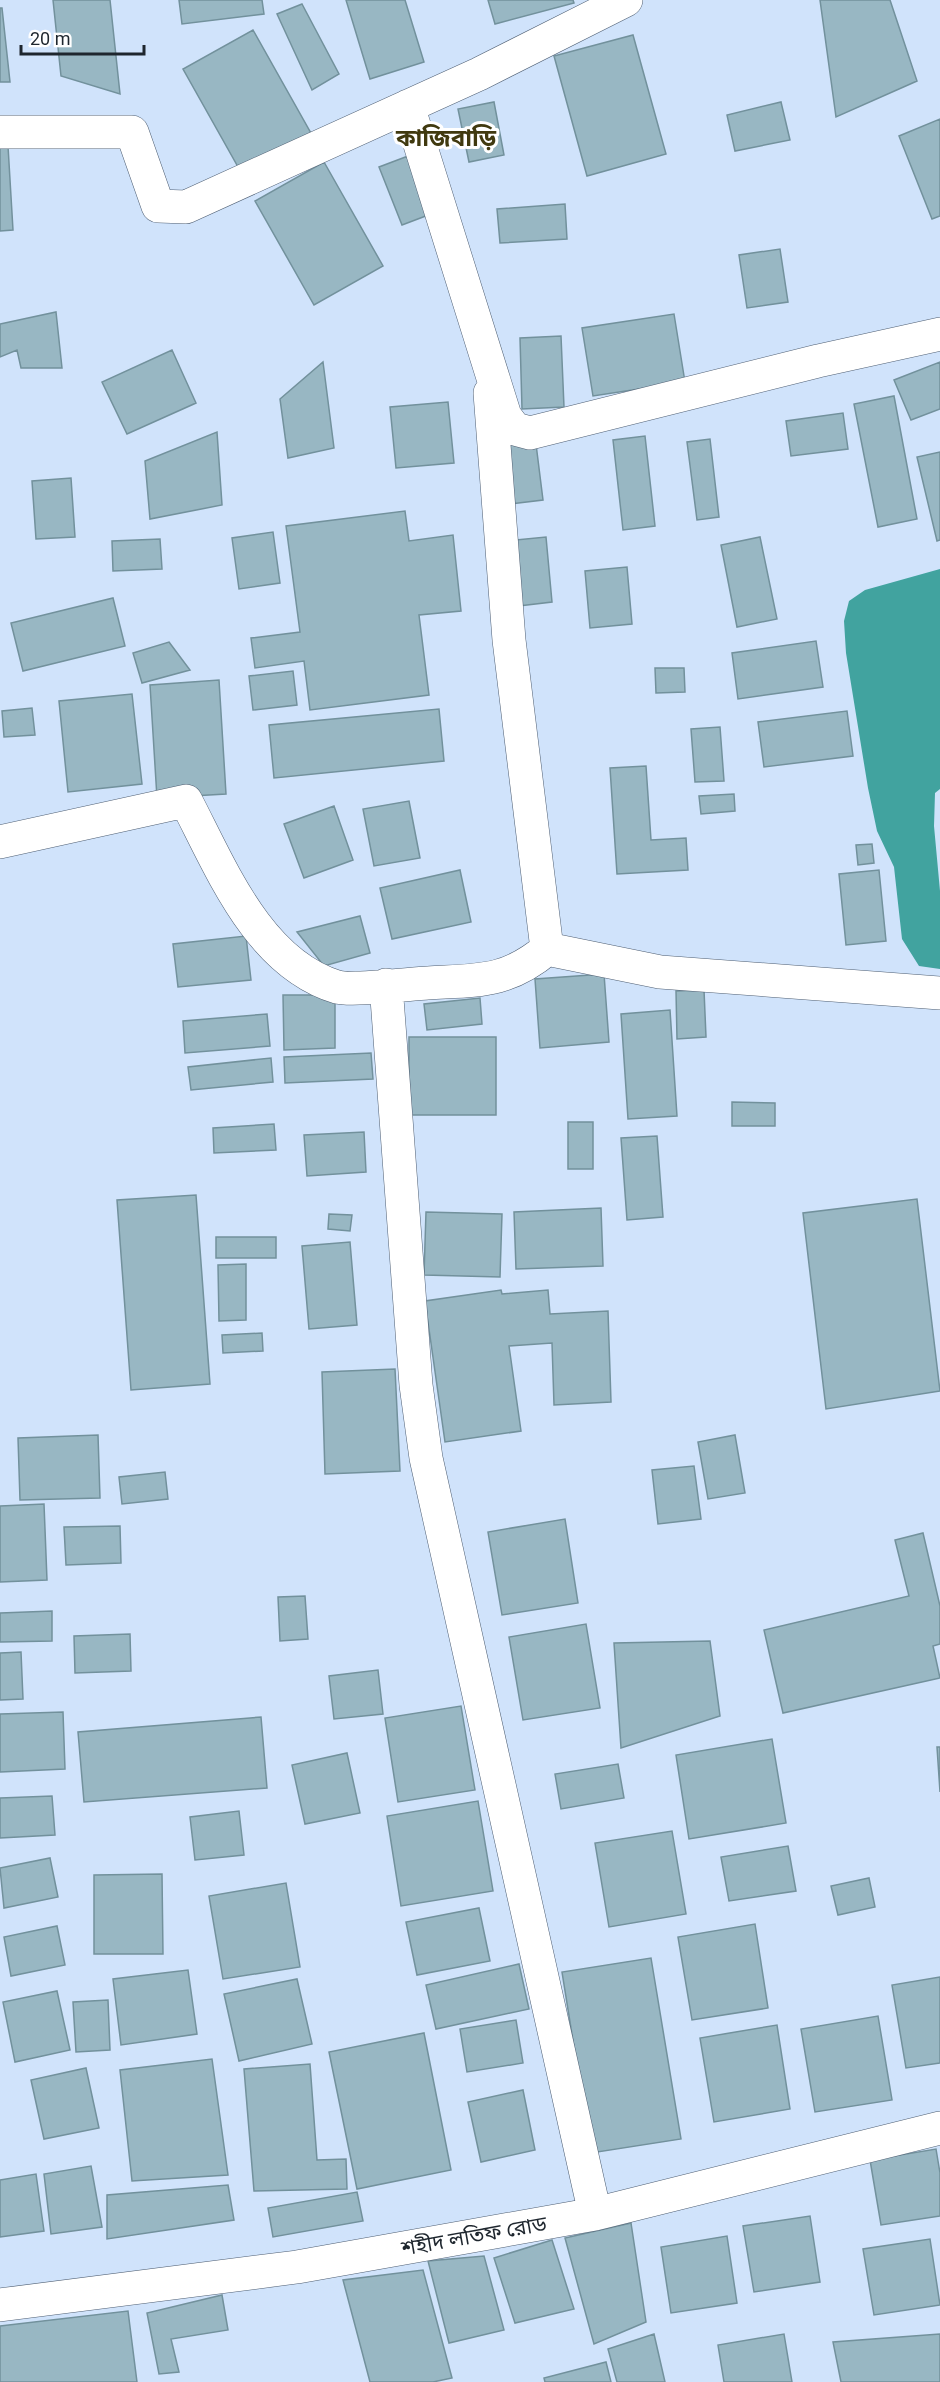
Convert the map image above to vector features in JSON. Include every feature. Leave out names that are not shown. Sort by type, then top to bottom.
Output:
[{"type":"street","points":[[0,132],[132,132],[158,206],[186,207],[408,106],[624,1]]},
{"type":"street","points":[[408,106],[506,416],[515,429],[530,433],[818,361],[940,334]]},
{"type":"street","points":[[487,358],[508,640],[547,949]]},
{"type":"street","points":[[0,843],[186,801],[226,880],[269,943],[298,970],[339,987],[495,978],[527,966],[547,949]]},
{"type":"street","points":[[547,949],[660,972],[940,993]]},
{"type":"street","points":[[386,985],[416,1385],[426,1458],[595,2214]]},
{"type":"street","name":"শহীদ লতিফ রোড","points":[[0,2305],[297,2267],[595,2214],[940,2128]]},
{"type":"shaded area","points":[[940,569],[940,789],[935,793],[934,826],[940,891],[940,969],[919,966],[902,939],[894,867],[877,831],[868,788],[846,653],[844,621],[849,601],[865,590]]},
{"type":"building","points":[[53,0],[110,0],[120,94],[61,76]]},
{"type":"building","points":[[179,0],[262,0],[264,14],[182,24]]},
{"type":"building","points":[[346,0],[405,0],[424,62],[370,79]]},
{"type":"building","points":[[488,0],[573,0],[574,3],[495,24]]},
{"type":"building","points":[[820,0],[890,0],[917,81],[836,117]]},
{"type":"building","points":[[302,4],[339,74],[312,90],[277,14]]},
{"type":"building","points":[[0,8],[2,8],[10,82],[0,82]]},
{"type":"building","points":[[253,30],[312,135],[242,174],[183,69]]},
{"type":"building","points":[[633,35],[666,154],[587,176],[554,56]]},
{"type":"building","points":[[494,102],[504,155],[469,162],[458,109]]},
{"type":"building","points":[[781,102],[790,140],[735,151],[727,115]]},
{"type":"building","points":[[940,119],[940,216],[932,219],[899,136]]},
{"type":"building","points":[[0,146],[8,146],[13,230],[0,231]]},
{"type":"building","points":[[408,156],[431,214],[402,225],[379,167]]},
{"type":"building","points":[[324,162],[383,266],[314,305],[255,201]]},
{"type":"building","points":[[565,204],[567,239],[500,243],[497,209]]},
{"type":"building","points":[[780,249],[788,302],[747,308],[739,255]]},
{"type":"building","points":[[56,312],[62,368],[21,368],[17,350],[0,357],[0,324]]},
{"type":"building","points":[[674,314],[685,382],[593,396],[582,328]]},
{"type":"building","points":[[561,336],[564,407],[522,409],[520,338]]},
{"type":"building","points":[[172,350],[196,403],[127,434],[102,382]]},
{"type":"building","points":[[323,362],[334,448],[288,458],[280,399]]},
{"type":"building","points":[[940,362],[940,409],[911,420],[894,380]]},
{"type":"building","points":[[894,396],[917,519],[878,527],[854,404]]},
{"type":"building","points":[[448,402],[454,463],[396,468],[390,407]]},
{"type":"building","points":[[843,413],[848,449],[791,456],[786,421]]},
{"type":"building","points":[[217,432],[222,505],[150,519],[145,461]]},
{"type":"building","points":[[535,436],[543,500],[494,506],[487,442]]},
{"type":"building","points":[[645,436],[655,526],[623,530],[613,440]]},
{"type":"building","points":[[710,439],[719,517],[697,520],[687,442]]},
{"type":"building","points":[[940,452],[940,540],[937,541],[917,457]]},
{"type":"building","points":[[71,478],[75,537],[36,539],[32,481]]},
{"type":"building","points":[[405,511],[409,541],[453,535],[461,611],[419,615],[429,695],[310,710],[304,661],[255,668],[251,638],[300,632],[286,526]]},
{"type":"building","points":[[273,532],[280,583],[239,589],[232,538]]},
{"type":"building","points":[[546,537],[552,602],[502,608],[495,542]]},
{"type":"building","points":[[760,537],[777,619],[737,627],[721,545]]},
{"type":"building","points":[[160,539],[162,569],[113,571],[112,541]]},
{"type":"building","points":[[627,567],[632,624],[590,628],[585,571]]},
{"type":"building","points":[[113,598],[125,646],[23,671],[11,623]]},
{"type":"building","points":[[816,641],[823,687],[738,699],[732,653]]},
{"type":"building","points":[[169,642],[190,670],[142,683],[133,653]]},
{"type":"building","points":[[655,668],[684,668],[685,692],[656,693]]},
{"type":"building","points":[[293,671],[297,705],[253,710],[249,676]]},
{"type":"building","points":[[219,680],[226,794],[157,798],[150,685]]},
{"type":"building","points":[[132,694],[142,784],[68,792],[59,701]]},
{"type":"building","points":[[32,708],[35,735],[4,737],[2,711]]},
{"type":"building","points":[[439,709],[444,761],[274,778],[269,725]]},
{"type":"building","points":[[847,711],[853,756],[764,767],[758,722]]},
{"type":"building","points":[[720,727],[724,781],[695,782],[691,729]]},
{"type":"building","points":[[646,766],[651,840],[686,838],[688,870],[617,874],[610,768]]},
{"type":"building","points":[[734,794],[735,811],[701,814],[699,796]]},
{"type":"building","points":[[409,801],[420,858],[374,866],[363,809]]},
{"type":"building","points":[[334,806],[353,860],[304,878],[284,824]]},
{"type":"building","points":[[872,844],[874,863],[858,865],[856,845]]},
{"type":"building","points":[[460,870],[471,922],[392,939],[380,888]]},
{"type":"building","points":[[879,870],[886,941],[846,945],[839,874]]},
{"type":"building","points":[[360,916],[370,953],[324,966],[297,932]]},
{"type":"building","points":[[246,936],[251,980],[178,987],[173,944]]},
{"type":"building","points":[[604,974],[609,1042],[540,1048],[535,979]]},
{"type":"building","points":[[704,990],[706,1037],[677,1039],[676,991]]},
{"type":"building","points":[[283,995],[335,995],[335,1048],[284,1050]]},
{"type":"building","points":[[480,998],[482,1024],[427,1030],[424,1004]]},
{"type":"building","points":[[670,1010],[677,1116],[628,1119],[621,1014]]},
{"type":"building","points":[[267,1014],[270,1046],[185,1053],[183,1021]]},
{"type":"building","points":[[409,1037],[496,1037],[496,1115],[409,1115]]},
{"type":"building","points":[[371,1053],[373,1079],[285,1083],[284,1057]]},
{"type":"building","points":[[271,1058],[273,1082],[191,1090],[188,1067]]},
{"type":"building","points":[[732,1102],[775,1103],[775,1126],[732,1126]]},
{"type":"building","points":[[568,1122],[593,1122],[593,1169],[568,1169]]},
{"type":"building","points":[[274,1124],[276,1150],[214,1153],[213,1128]]},
{"type":"building","points":[[364,1132],[366,1172],[307,1176],[304,1135]]},
{"type":"building","points":[[657,1136],[663,1217],[627,1220],[621,1138]]},
{"type":"building","points":[[196,1195],[210,1384],[131,1390],[117,1200]]},
{"type":"building","points":[[917,1199],[940,1391],[826,1409],[803,1213]]},
{"type":"building","points":[[601,1208],[603,1266],[516,1269],[514,1212]]},
{"type":"building","points":[[426,1212],[502,1214],[500,1277],[424,1275]]},
{"type":"building","points":[[329,1214],[352,1215],[350,1231],[328,1229]]},
{"type":"building","points":[[216,1237],[276,1237],[276,1258],[216,1258]]},
{"type":"building","points":[[350,1242],[357,1325],[309,1329],[302,1246]]},
{"type":"building","points":[[246,1264],[246,1320],[219,1321],[218,1265]]},
{"type":"building","points":[[501,1290],[502,1294],[548,1290],[550,1314],[608,1311],[611,1402],[554,1405],[552,1343],[509,1346],[521,1431],[445,1442],[425,1301]]},
{"type":"building","points":[[262,1333],[263,1351],[223,1353],[222,1335]]},
{"type":"building","points":[[395,1369],[400,1471],[325,1474],[322,1372]]},
{"type":"building","points":[[98,1435],[100,1498],[20,1500],[18,1438]]},
{"type":"building","points":[[735,1435],[745,1493],[708,1499],[698,1442]]},
{"type":"building","points":[[694,1466],[701,1519],[658,1524],[652,1470]]},
{"type":"building","points":[[165,1472],[168,1499],[122,1504],[119,1477]]},
{"type":"building","points":[[44,1504],[47,1580],[0,1582],[0,1506]]},
{"type":"building","points":[[565,1519],[578,1603],[502,1615],[488,1532]]},
{"type":"building","points":[[120,1526],[121,1563],[66,1565],[64,1527]]},
{"type":"building","points":[[923,1533],[940,1606],[940,1644],[933,1646],[940,1678],[783,1713],[764,1630],[909,1596],[895,1540]]},
{"type":"building","points":[[305,1596],[308,1639],[280,1641],[278,1597]]},
{"type":"building","points":[[52,1611],[52,1641],[0,1642],[0,1613]]},
{"type":"building","points":[[586,1624],[600,1708],[523,1720],[509,1637]]},
{"type":"building","points":[[130,1634],[131,1671],[75,1673],[74,1636]]},
{"type":"building","points":[[710,1641],[720,1716],[621,1748],[614,1643]]},
{"type":"building","points":[[21,1652],[23,1699],[0,1700],[0,1653]]},
{"type":"building","points":[[378,1670],[383,1714],[334,1719],[329,1676]]},
{"type":"building","points":[[461,1706],[475,1790],[398,1802],[385,1718]]},
{"type":"building","points":[[63,1712],[65,1769],[0,1772],[0,1714]]},
{"type":"building","points":[[261,1717],[267,1788],[84,1802],[78,1732]]},
{"type":"building","points":[[772,1739],[786,1823],[689,1839],[676,1755]]},
{"type":"building","points":[[937,1747],[940,1747],[940,1792]]},
{"type":"building","points":[[347,1753],[360,1813],[305,1824],[292,1765]]},
{"type":"building","points":[[618,1764],[624,1798],[561,1809],[555,1774]]},
{"type":"building","points":[[52,1796],[55,1835],[0,1838],[0,1798]]},
{"type":"building","points":[[478,1801],[493,1891],[401,1906],[387,1816]]},
{"type":"building","points":[[239,1811],[244,1855],[195,1860],[190,1817]]},
{"type":"building","points":[[672,1831],[686,1914],[609,1927],[595,1843]]},
{"type":"building","points":[[788,1846],[796,1891],[729,1901],[721,1857]]},
{"type":"building","points":[[50,1858],[58,1897],[4,1908],[0,1868]]},
{"type":"building","points":[[162,1874],[163,1954],[94,1954],[94,1875]]},
{"type":"building","points":[[869,1878],[875,1907],[838,1915],[831,1886]]},
{"type":"building","points":[[286,1883],[300,1967],[223,1979],[209,1896]]},
{"type":"building","points":[[479,1908],[490,1961],[417,1975],[406,1922]]},
{"type":"building","points":[[755,1924],[768,2008],[692,2020],[678,1937]]},
{"type":"building","points":[[57,1926],[65,1965],[11,1976],[4,1937]]},
{"type":"building","points":[[651,1958],[681,2139],[591,2153],[562,1972]]},
{"type":"building","points":[[519,1964],[529,2009],[436,2029],[426,1985]]},
{"type":"building","points":[[188,1970],[197,2034],[121,2045],[113,1979]]},
{"type":"building","points":[[940,1977],[940,2063],[906,2068],[892,1985]]},
{"type":"building","points":[[297,1979],[312,2044],[239,2061],[224,1994]]},
{"type":"building","points":[[57,1991],[70,2050],[15,2062],[3,2002]]},
{"type":"building","points":[[108,2000],[110,2050],[76,2052],[73,2002]]},
{"type":"building","points":[[878,2016],[892,2100],[815,2112],[801,2029]]},
{"type":"building","points":[[516,2020],[523,2063],[467,2072],[460,2029]]},
{"type":"building","points":[[777,2025],[790,2109],[714,2122],[700,2038]]},
{"type":"building","points":[[424,2033],[451,2170],[357,2189],[329,2052]]},
{"type":"building","points":[[212,2059],[228,2175],[132,2181],[120,2070]]},
{"type":"building","points":[[310,2064],[317,2160],[346,2159],[347,2189],[254,2191],[244,2069]]},
{"type":"building","points":[[86,2068],[99,2128],[44,2139],[31,2080]]},
{"type":"building","points":[[523,2090],[535,2150],[481,2162],[468,2102]]},
{"type":"building","points":[[936,2149],[940,2173],[940,2216],[881,2225],[870,2160]]},
{"type":"building","points":[[91,2166],[102,2227],[51,2234],[44,2174]]},
{"type":"building","points":[[36,2174],[44,2231],[0,2237],[0,2180]]},
{"type":"building","points":[[228,2185],[234,2220],[107,2239],[107,2195]]},
{"type":"building","points":[[357,2192],[363,2221],[273,2237],[268,2208]]},
{"type":"building","points":[[810,2216],[820,2282],[754,2292],[743,2226]]},
{"type":"building","points":[[631,2223],[646,2322],[594,2344],[565,2238]]},
{"type":"building","points":[[727,2236],[737,2303],[671,2313],[661,2247]]},
{"type":"building","points":[[930,2239],[940,2305],[874,2315],[863,2249]]},
{"type":"building","points":[[552,2240],[574,2309],[515,2323],[494,2258]]},
{"type":"building","points":[[484,2256],[504,2330],[449,2343],[428,2261]]},
{"type":"building","points":[[423,2270],[452,2378],[433,2382],[370,2382],[343,2280]]},
{"type":"building","points":[[222,2295],[228,2330],[171,2339],[179,2372],[159,2374],[147,2313]]},
{"type":"building","points":[[128,2311],[137,2382],[0,2382],[0,2326]]},
{"type":"building","points":[[654,2334],[665,2382],[617,2382],[608,2349]]},
{"type":"building","points":[[784,2334],[792,2382],[724,2382],[718,2345]]},
{"type":"building","points":[[940,2334],[940,2382],[841,2382],[833,2342]]},
{"type":"building","points":[[606,2362],[611,2382],[545,2382],[544,2378]]},
{"type":"district","name":"কাজিবাড়ি","points":[[446,138]]}]
